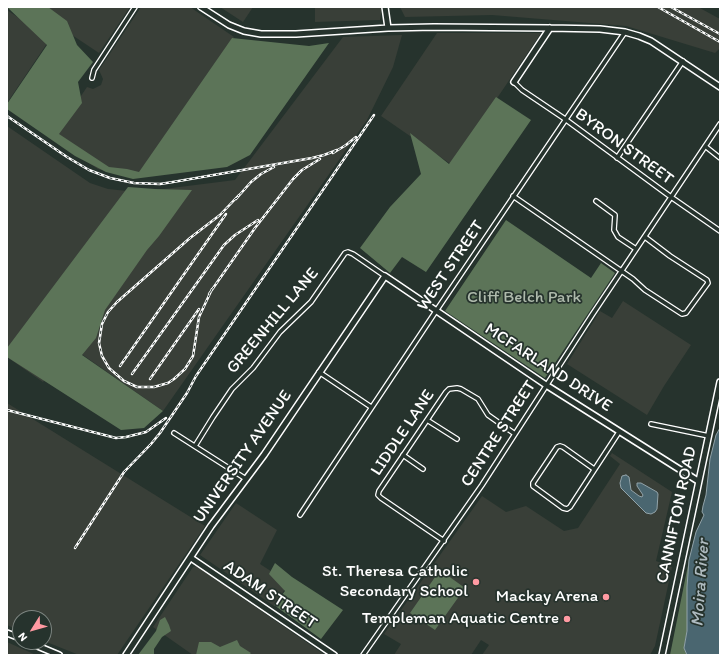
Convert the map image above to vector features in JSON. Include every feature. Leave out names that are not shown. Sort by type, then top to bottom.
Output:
[{"type":"street","points":[[92,78],[94,70],[135,7]]},
{"type":"street","points":[[202,7],[229,25],[244,31],[261,34],[296,34],[388,28],[434,27],[600,29],[625,32],[651,41],[720,87]]},
{"type":"street","points":[[386,7],[388,28]]},
{"type":"street","points":[[514,82],[550,28]]},
{"type":"street","name":"WEST STREET","points":[[300,515],[371,407],[625,32]]},
{"type":"street","points":[[617,158],[683,61]]},
{"type":"street","name":"BYRON STREET","points":[[514,82],[522,90],[671,198],[720,231]]},
{"type":"street","name":"CENTRE STREET","points":[[363,655],[444,541],[720,124]]},
{"type":"street","points":[[705,146],[720,158]]},
{"type":"street","points":[[513,196],[637,281],[645,290],[682,314],[689,312],[708,283],[707,280],[670,256],[645,237]]},
{"type":"street","points":[[596,201],[615,215],[614,230],[618,237],[636,249]]},
{"type":"street","name":"GREENHILL LANE","points":[[195,446],[213,416],[232,389],[253,368],[280,332],[311,302],[345,253],[348,252],[354,254],[385,276]]},
{"type":"street","name":"MCFARLAND DRIVE","points":[[385,276],[546,385],[698,481]]},
{"type":"street","name":"UNIVERSITY AVENUE","points":[[126,655],[385,276]]},
{"type":"street","points":[[319,372],[371,407]]},
{"type":"street","name":"CANNIFTON ROAD","points":[[662,655],[720,382]]},
{"type":"street","name":"LIDDLE LANE","points":[[444,541],[381,498],[378,495],[379,491],[449,389],[461,388],[478,399],[488,415],[515,434]]},
{"type":"street","points":[[427,420],[457,439]]},
{"type":"street","points":[[651,424],[709,436]]},
{"type":"street","points":[[594,469],[560,446],[557,447],[533,483],[533,486],[535,489],[563,508],[567,508],[570,506],[619,432]]},
{"type":"street","points":[[174,434],[246,478]]},
{"type":"street","points":[[403,455],[423,469]]},
{"type":"street","name":"ADAM STREET","points":[[191,558],[334,655]]},
{"type":"street","points":[[47,650],[59,655]]},
{"type":"shaded area","points":[[30,7],[130,7],[99,53]]},
{"type":"shaded area","points":[[141,7],[190,7],[234,37],[142,174],[113,173],[98,169],[52,139],[87,87],[93,89],[101,85],[103,79],[99,70]]},
{"type":"shaded area","points":[[220,7],[253,7],[243,22]]},
{"type":"shaded area","points":[[315,7],[382,7],[380,20],[315,22]]},
{"type":"shaded area","points":[[400,7],[698,7],[720,19],[720,48],[715,53],[626,26],[492,15],[405,17]]},
{"type":"shaded area","points":[[7,10],[50,39],[7,103]]},
{"type":"shaded area","points":[[437,33],[541,33],[452,165],[381,116]]},
{"type":"shaded area","points":[[402,35],[393,67],[367,120],[163,411],[70,346],[43,382],[7,357],[7,126],[90,183],[108,189],[148,191],[235,180],[343,37]]},
{"type":"shaded area","points":[[623,301],[691,345],[647,415],[567,364],[600,311],[612,318]]},
{"type":"shaded area","points":[[7,403],[205,526],[117,655],[79,655],[52,644],[52,610],[12,610],[12,627],[7,625]]},
{"type":"shaded area","points":[[612,453],[672,492],[656,561],[672,567],[655,646],[650,655],[482,655],[489,645],[481,640],[471,655],[394,655],[401,644],[384,634],[482,496],[506,512],[526,506],[564,531],[578,528],[620,464],[610,456]]},
{"type":"shaded area","points":[[236,503],[277,530],[260,564],[289,583],[274,606],[200,555]]},
{"type":"shaded area","points":[[196,566],[325,655],[193,655],[153,627],[193,567]]},
{"type":"shaded area","points":[[7,642],[12,644],[12,650],[25,650],[36,655],[7,655]]},
{"type":"green space","points":[[7,7],[48,7],[67,21],[77,45],[93,62],[78,82],[82,103],[59,134],[109,167],[139,172],[232,38],[309,46],[329,43],[250,155],[227,167],[133,179],[106,172],[75,156],[7,109],[7,104],[47,45]]},
{"type":"green space","points":[[496,97],[531,120],[426,272],[402,257],[390,273],[360,248],[390,207],[421,174],[410,133],[449,164]]},
{"type":"green space","points":[[128,187],[192,190],[147,250],[105,310],[96,338],[82,355],[163,411],[144,428],[121,430],[7,357],[7,348]]},
{"type":"green space","name":"Cliff Belch Park","points":[[506,220],[591,278],[601,263],[615,273],[545,378],[445,311]]},
{"type":"green space","points":[[689,560],[687,587],[687,631],[684,648],[687,655],[670,655]]},
{"type":"green space","points":[[275,563],[292,577],[343,610],[321,639],[274,605],[285,591],[269,574]]},
{"type":"green space","points":[[440,570],[465,588],[435,630],[410,613]]},
{"type":"green space","points":[[165,617],[171,631],[162,637],[154,649],[154,655],[138,655],[156,631],[160,620]]},
{"type":"green space","points":[[237,640],[240,646],[251,653],[249,655],[196,655],[199,642],[211,642],[220,647]]},
{"type":"water","name":"Moira River","points":[[720,428],[720,655],[687,655],[684,648],[687,631],[687,587],[689,560],[696,532],[704,515],[702,512],[706,495],[710,459],[716,435]]},
{"type":"water","points":[[626,475],[629,477],[631,490],[639,496],[642,497],[643,495],[637,486],[637,483],[641,483],[657,492],[657,509],[655,512],[651,514],[646,513],[621,488],[620,483],[622,476]]},
{"type":"railway","points":[[658,7],[720,42]]},
{"type":"railway","points":[[671,7],[720,34]]},
{"type":"railway","points":[[75,548],[124,472],[160,433],[187,393],[196,376],[374,115]]},
{"type":"railway","points":[[7,116],[67,157],[89,170],[110,178],[134,183],[160,184],[173,182],[312,158],[337,150]]},
{"type":"railway","points":[[333,153],[356,137]]},
{"type":"railway","points":[[209,294],[255,228],[293,179],[302,170],[320,159]]},
{"type":"railway","points":[[236,199],[251,182],[261,174],[274,167]]},
{"type":"railway","points":[[212,289],[199,317],[193,356],[185,369],[174,379],[168,383],[154,387],[137,387],[124,381],[109,368],[102,356],[99,343],[102,324],[108,312],[117,302],[190,238],[220,215],[239,195]]},
{"type":"railway","points":[[120,366],[226,214]]},
{"type":"railway","points":[[132,374],[224,245],[235,235],[258,220]]},
{"type":"railway","points":[[150,379],[199,309]]},
{"type":"railway","points":[[7,410],[116,438],[146,432],[166,418]]},
{"type":"place","name":"St. Theresa Catholic Secondary School","points":[[476,582]]},
{"type":"place","name":"Mackay Arena","points":[[606,597]]},
{"type":"place","name":"Templeman Aquatic Centre","points":[[567,619]]}]
